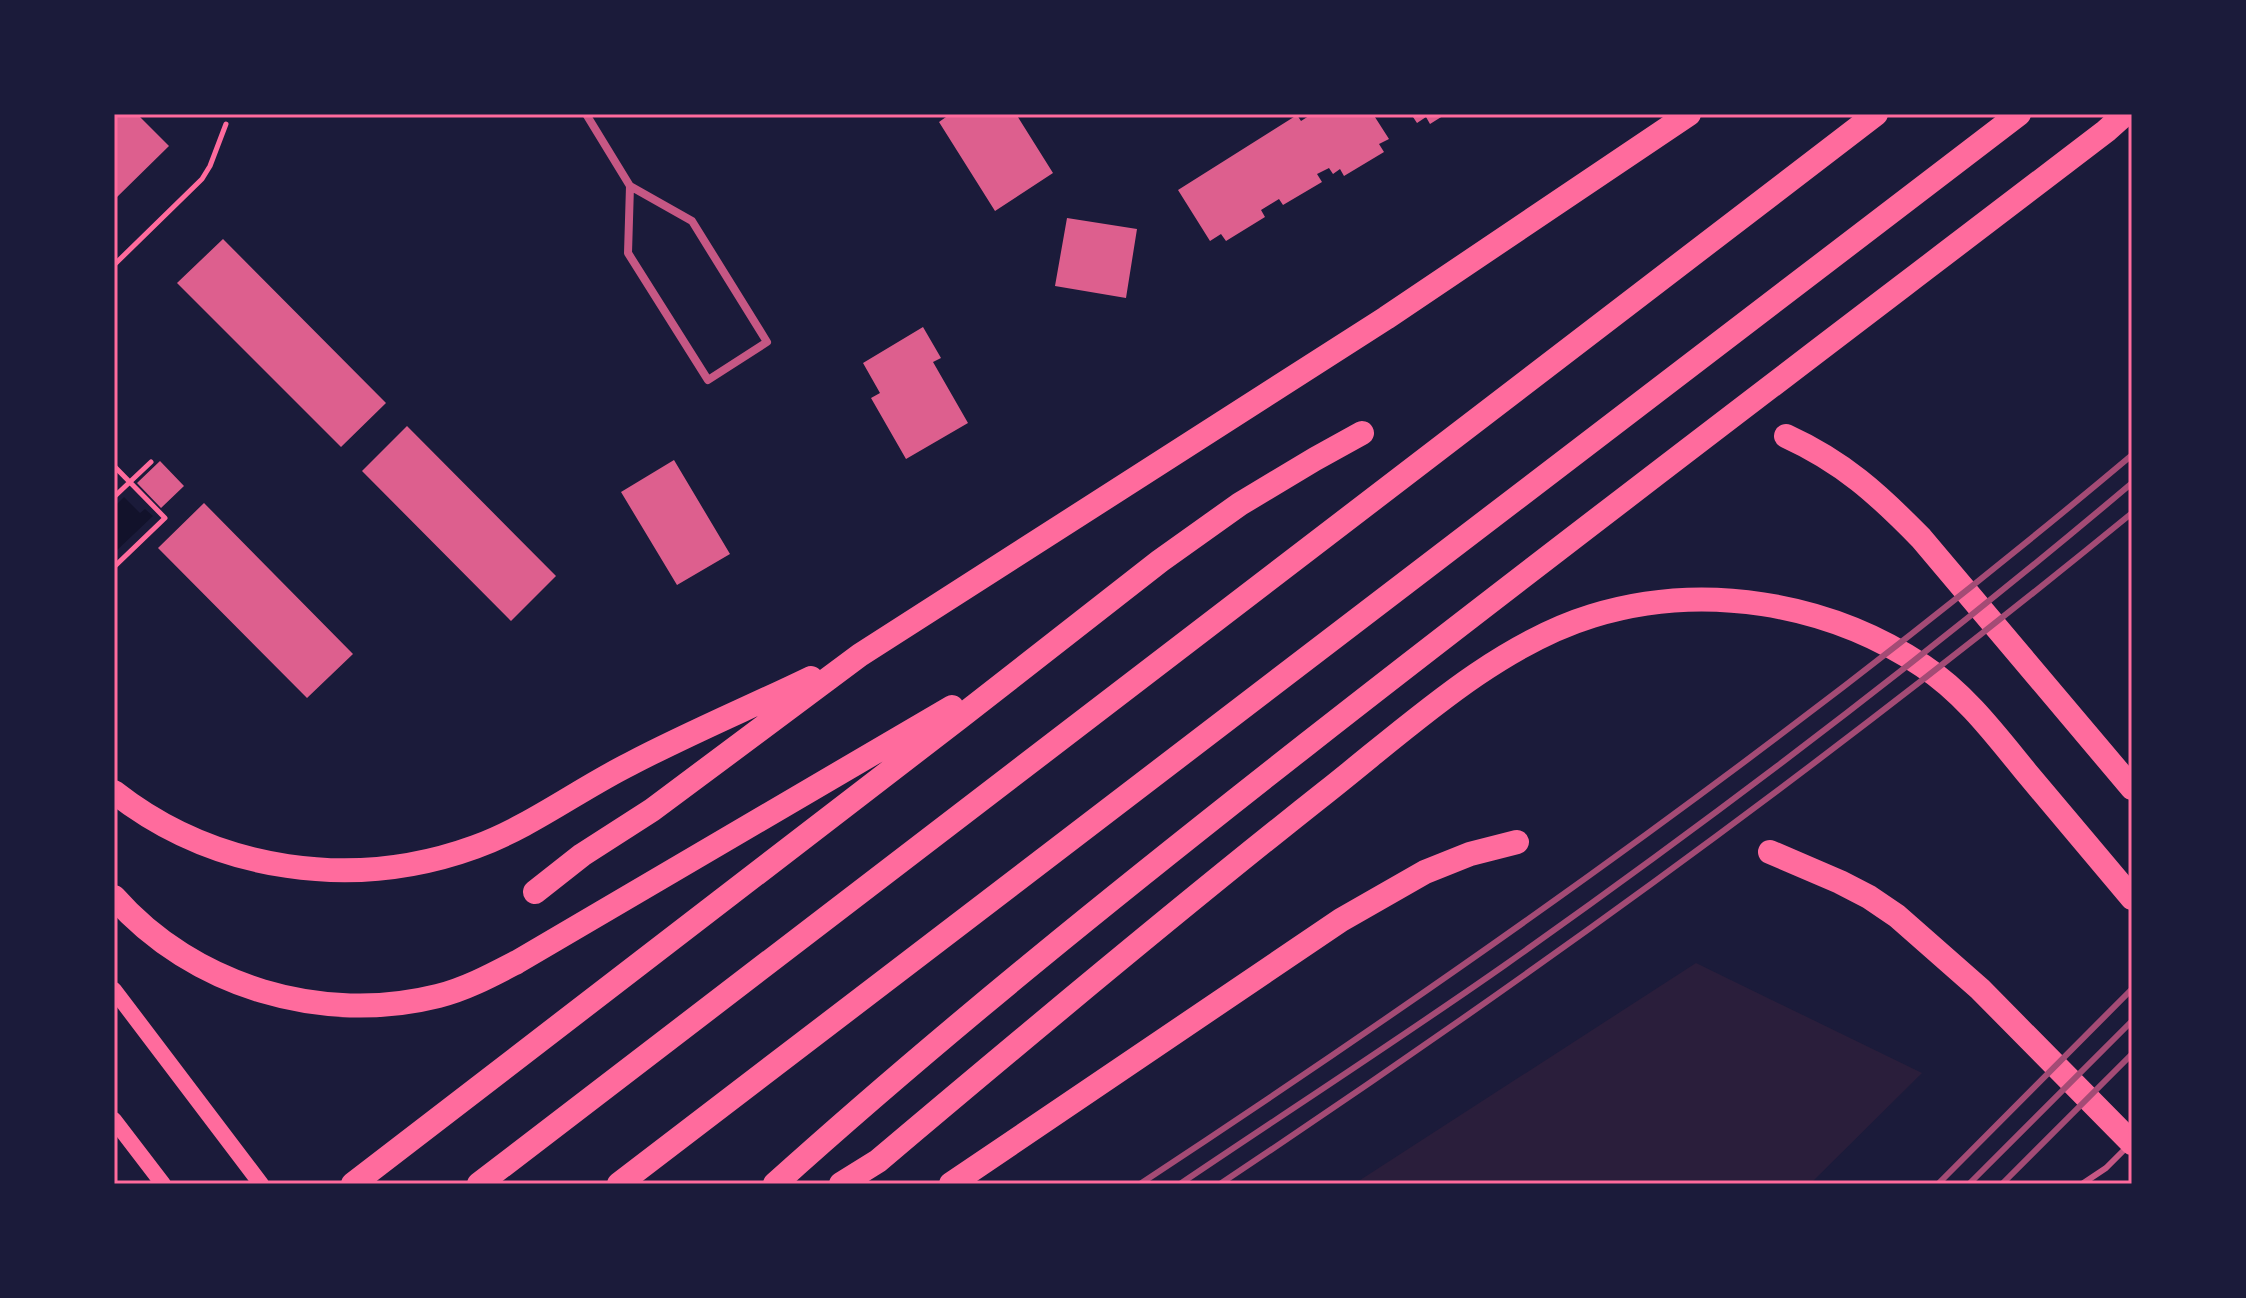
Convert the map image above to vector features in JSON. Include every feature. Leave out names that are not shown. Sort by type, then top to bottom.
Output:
[{"type":"highway","points":[[535,892],[582,855],[652,810],[860,655],[1374,326],[1689,114]]},
{"type":"highway","points":[[479,1184],[1876,114]]},
{"type":"highway","points":[[619,1184],[2019,114]]},
{"type":"highway","points":[[775,1184],[846,1120],[1205,823],[2094,141],[2125,114]]},
{"type":"highway","points":[[353,1184],[1206,527],[1279,479],[1362,433]]},
{"type":"highway","points":[[1786,436],[1837,463],[1891,508],[1944,564],[2132,788]]},
{"type":"highway","points":[[841,1184],[878,1161],[1195,897],[1423,715],[1511,652],[1538,637],[1613,610],[1674,600],[1717,600],[1772,606],[1846,626],[1899,651],[1948,685],[1985,722],[2132,898]]},
{"type":"highway","points":[[114,792],[145,814],[229,854],[286,867],[316,870],[351,870],[414,863],[491,840],[630,764],[860,655]]},
{"type":"highway","points":[[114,897],[144,927],[199,965],[267,993],[327,1005],[383,1004],[439,996],[517,962],[1033,659]]},
{"type":"highway","points":[[951,1184],[1353,913],[1404,883],[1452,861],[1517,842]]},
{"type":"highway","points":[[1770,852],[1850,887],[1906,923],[1980,989],[2132,1142]]},
{"type":"main road","points":[[114,990],[261,1184]]},
{"type":"main road","points":[[114,1120],[163,1184]]},
{"type":"street","points":[[586,114],[630,186],[692,221],[767,342],[708,380],[628,253],[630,186]]},
{"type":"lane","points":[[2082,1184],[2106,1168],[2132,1142]]},
{"type":"path","points":[[114,265],[202,179],[226,124]]},
{"type":"path","points":[[114,497],[151,462]]},
{"type":"path","points":[[114,466],[165,518],[114,567]]},
{"type":"shaded area","points":[[124,497],[140,513],[145,509],[153,516],[114,553],[114,507]]},
{"type":"shaded area","points":[[1696,963],[1922,1073],[1810,1184],[1354,1184]]},
{"type":"building","points":[[114,114],[137,114],[169,146],[114,200]]},
{"type":"building","points":[[944,114],[1016,114],[1053,173],[995,211],[939,122],[946,117]]},
{"type":"building","points":[[1312,114],[1373,114],[1389,139],[1379,144],[1384,152],[1344,176],[1340,169],[1333,174],[1329,168],[1317,174],[1322,182],[1283,205],[1279,199],[1261,210],[1265,217],[1226,241],[1221,234],[1210,241],[1178,190],[1297,115],[1301,121]]},
{"type":"building","points":[[1411,114],[1446,114],[1430,124],[1426,117],[1417,123]]},
{"type":"building","points":[[1067,218],[1137,229],[1126,298],[1055,286]]},
{"type":"building","points":[[223,239],[386,403],[341,447],[177,283]]},
{"type":"building","points":[[923,327],[941,358],[933,362],[968,423],[906,459],[871,398],[880,393],[863,363]]},
{"type":"building","points":[[407,426],[556,576],[511,621],[362,471]]},
{"type":"building","points":[[674,460],[730,554],[677,585],[621,492]]},
{"type":"building","points":[[160,461],[184,486],[161,508],[137,483]]},
{"type":"building","points":[[204,503],[353,654],[307,698],[158,548]]},
{"type":"railway","points":[[1140,1184],[1522,924],[1770,743],[2013,553],[2132,455]]},
{"type":"railway","points":[[1180,1184],[1465,993],[1585,908],[1824,731],[2132,483]]},
{"type":"railway","points":[[1220,1184],[1454,1025],[1684,860],[1910,689],[2132,513]]},
{"type":"railway","points":[[1938,1184],[2132,989]]},
{"type":"railway","points":[[1969,1184],[2132,1021]]},
{"type":"railway","points":[[2002,1184],[2132,1054]]}]
